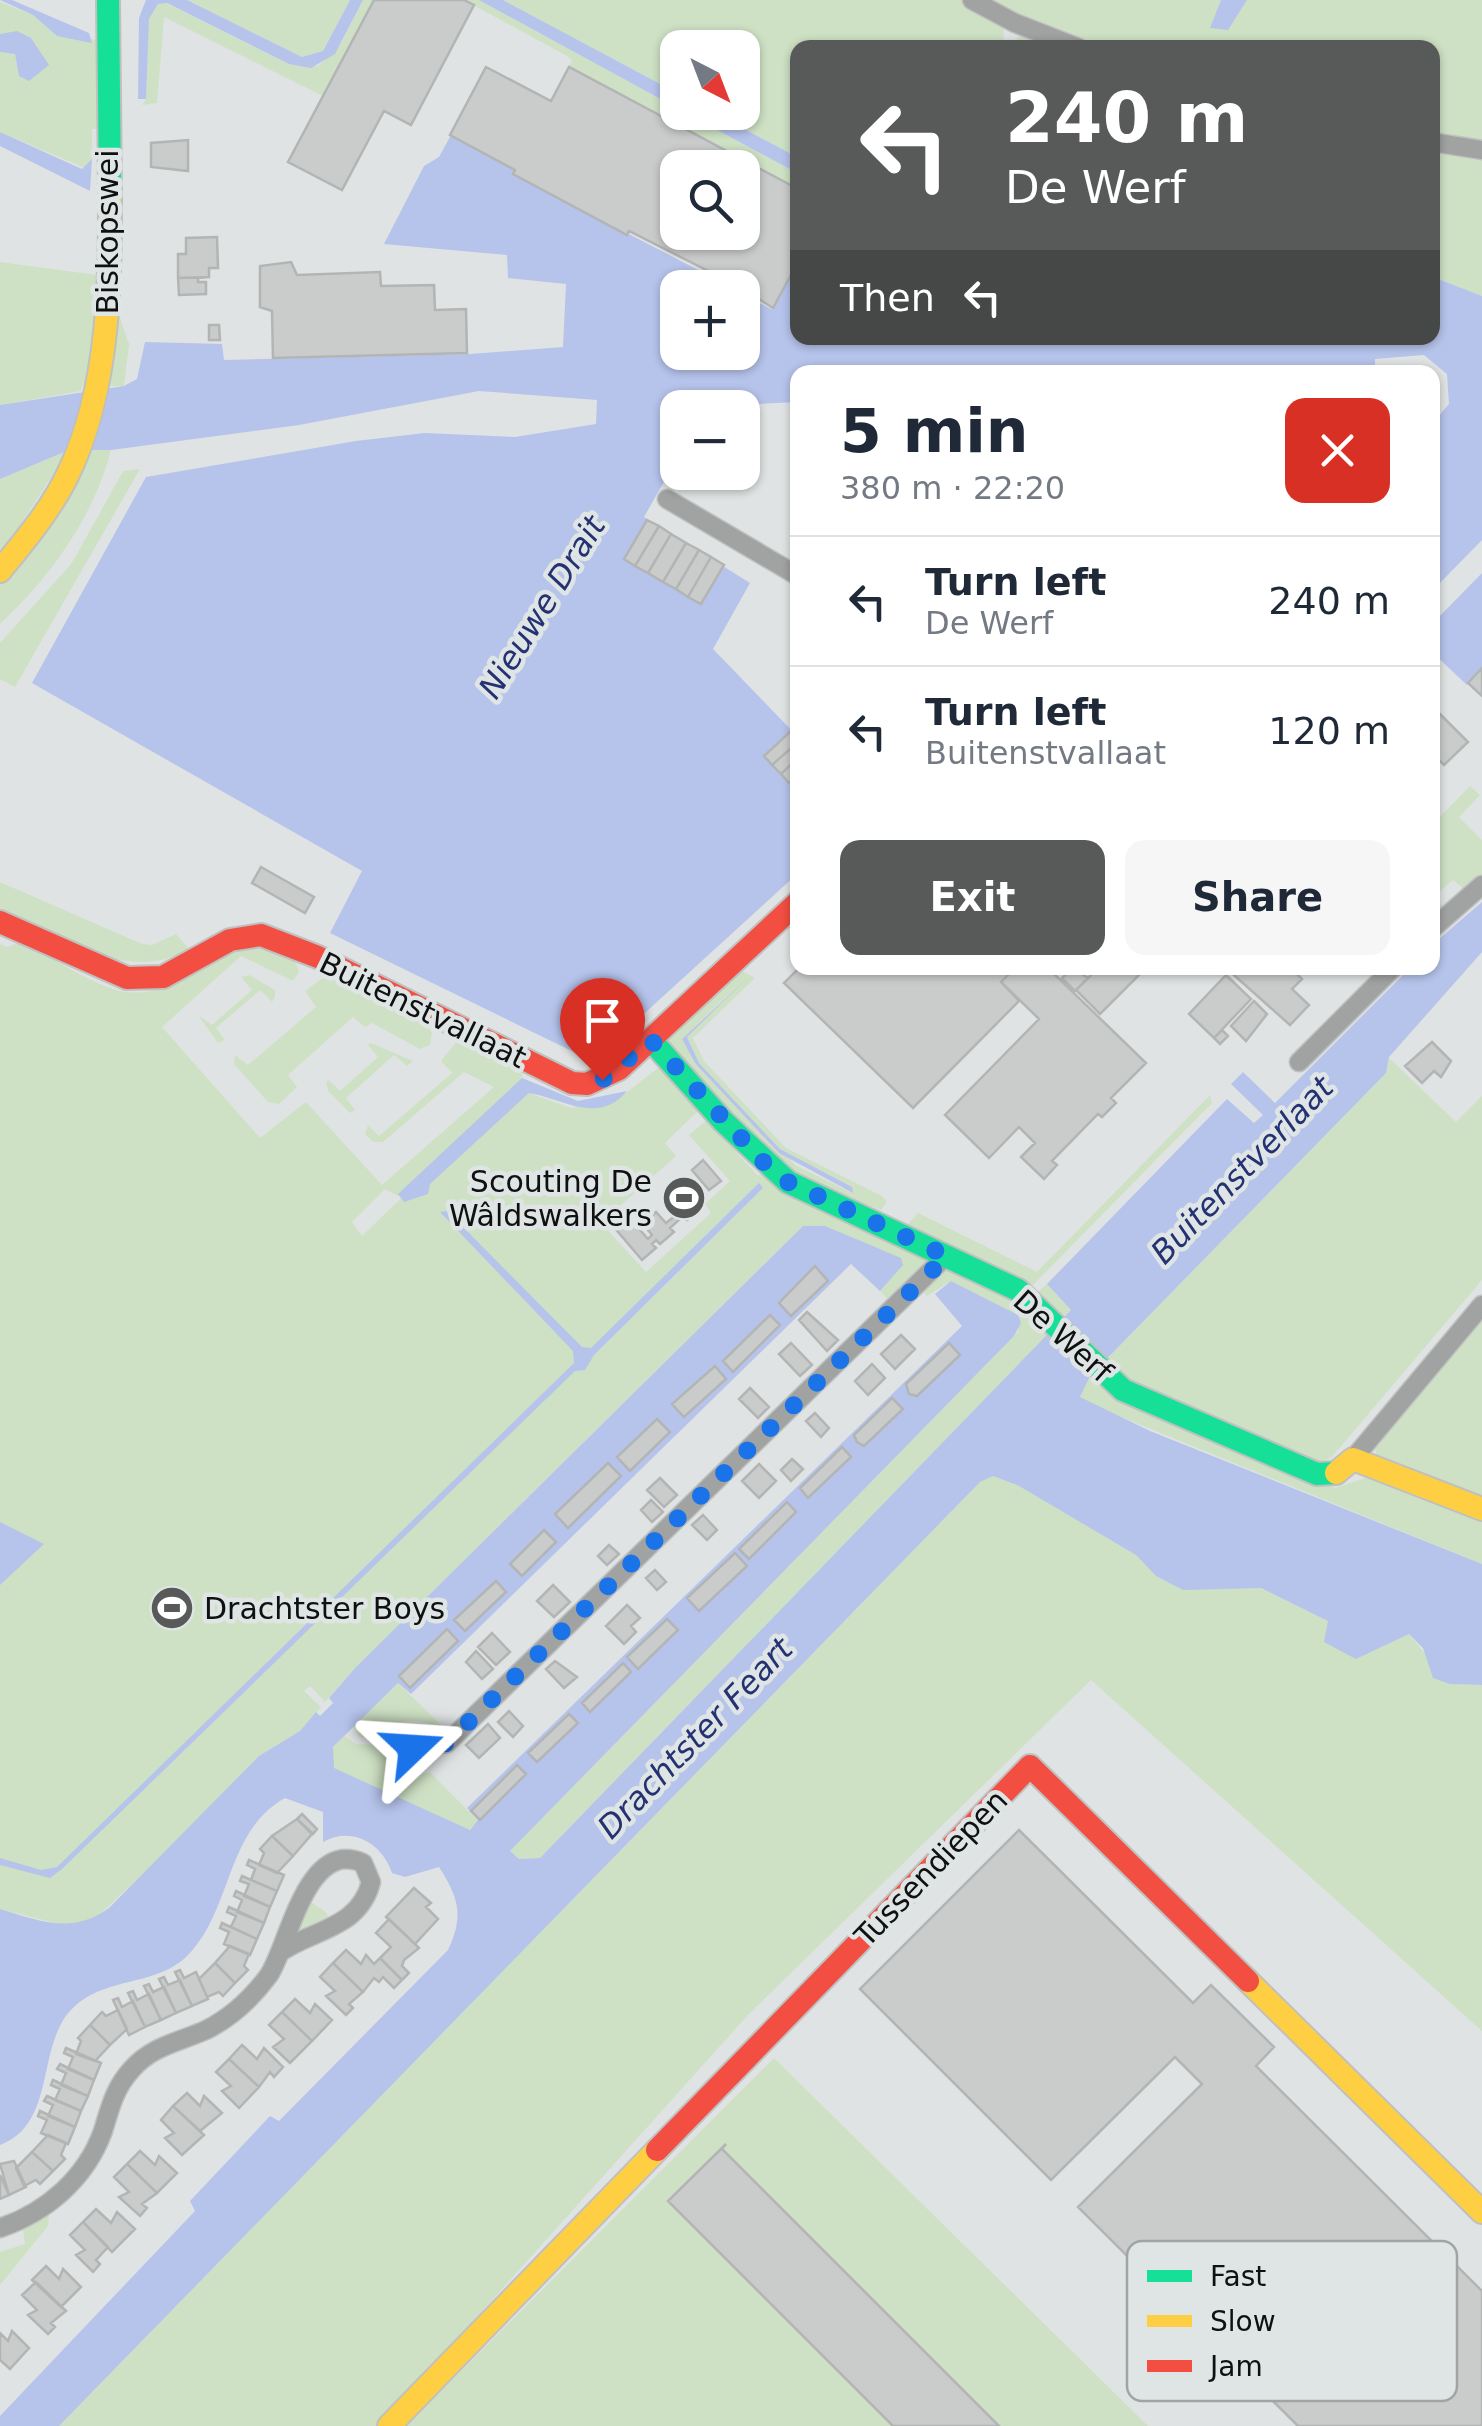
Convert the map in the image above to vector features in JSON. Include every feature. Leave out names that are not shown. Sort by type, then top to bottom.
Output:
[{"type":"street","name":"Biskopswei","points":[[0,571],[75,459],[98,381],[108,305],[108,0]]},
{"type":"street","points":[[972,0],[1014,23],[1058,40]]},
{"type":"street","points":[[1440,143],[1482,150]]},
{"type":"street","points":[[667,499],[790,571]]},
{"type":"street","points":[[1440,921],[1482,885]]},
{"type":"street","name":"Buitenstvallaat","points":[[0,922],[127,978],[162,977],[230,940],[261,935],[318,957],[572,1083],[602,1080],[651,1040],[790,910]]},
{"type":"street","points":[[1299,1062],[1385,975]]},
{"type":"street","name":"De Werf","points":[[651,1040],[768,1167],[788,1182],[1018,1290],[1105,1374],[1138,1398],[1317,1474],[1333,1476],[1353,1459]]},
{"type":"street","points":[[413,1748],[447,1743],[947,1256]]},
{"type":"street","points":[[1482,1304],[1353,1459],[1482,1509]]},
{"type":"street","name":"Tussendiepen","points":[[389,2426],[1030,1766],[1482,2212]]},
{"type":"street","points":[[0,2228],[40,2210],[80,2173],[100,2138],[116,2090],[134,2066],[157,2049],[209,2028],[236,2011],[261,1986],[282,1951],[295,1911],[312,1882],[337,1863],[363,1864],[370,1882],[354,1912],[334,1928],[282,1951]]},
{"type":"green space","points":[[187,0],[350,0],[323,51],[302,57]]},
{"type":"green space","points":[[363,0],[374,0],[323,96],[164,17],[157,103],[142,105],[146,99],[149,19],[158,4],[166,3],[289,64],[318,66],[340,46]]},
{"type":"green space","points":[[464,0],[479,0],[660,99],[660,116],[569,67],[572,60]]},
{"type":"green space","points":[[503,0],[1221,0],[1211,27],[1228,29],[1247,0],[1482,0],[1482,296],[1440,280],[1440,40],[1016,40],[1026,33],[1004,27],[1003,40],[790,40],[790,153],[746,130],[760,130],[760,30],[660,30],[660,84]]},
{"type":"green space","points":[[0,2],[33,15],[57,36],[99,40],[99,129],[92,129],[92,159],[85,168],[0,132],[0,52],[15,54],[19,76],[48,64],[0,34]]},
{"type":"green space","points":[[687,130],[717,130],[754,150],[724,150]]},
{"type":"green space","points":[[760,153],[790,169],[790,185],[760,169]]},
{"type":"green space","points":[[0,262],[97,275],[93,351],[81,391],[0,405]]},
{"type":"green space","points":[[120,318],[129,344],[124,386],[110,386],[116,319]]},
{"type":"green space","points":[[93,448],[111,450],[82,522],[53,566],[0,624],[0,584],[40,538]]},
{"type":"green space","points":[[69,450],[0,556],[0,479]]},
{"type":"green space","points":[[140,469],[15,687],[0,679],[0,643],[72,563],[123,471]]},
{"type":"green space","points":[[1470,786],[1480,795],[1459,817],[1482,840],[1482,876],[1465,890],[1453,880],[1440,891],[1440,817]]},
{"type":"green space","points":[[0,882],[142,944],[152,945],[176,934],[189,949],[166,959],[142,962],[93,952],[0,908]]},
{"type":"green space","name":"Drachtster Boys","points":[[22,942],[89,979],[127,992],[165,987],[242,948],[261,946],[294,958],[299,972],[293,981],[241,956],[162,1027],[260,1138],[306,1102],[382,1185],[494,1087],[464,1072],[383,1142],[373,1142],[365,1134],[368,1125],[379,1136],[452,1073],[441,1061],[458,1040],[522,1069],[522,1078],[398,1196],[385,1189],[352,1222],[362,1236],[421,1179],[429,1184],[529,1093],[571,1108],[626,1093],[663,1064],[700,1109],[665,1143],[676,1156],[601,1223],[646,1272],[711,1213],[705,1204],[730,1181],[689,1135],[707,1120],[758,1176],[763,1171],[927,1258],[928,1264],[890,1302],[880,1291],[902,1265],[803,1226],[325,1702],[310,1686],[304,1691],[321,1707],[300,1731],[259,1756],[195,1825],[96,1918],[67,1926],[0,1909],[0,944],[7,947]],"holes":[[[764,1186],[598,1351],[598,1345]]]},
{"type":"green space","points":[[742,971],[755,978],[693,1038],[704,1061],[786,1148],[882,1196],[887,1202],[881,1210],[794,1177],[668,1051],[667,1038]],"holes":[[[743,980],[687,1037],[699,1063],[780,1149],[852,1187],[852,1193],[795,1165],[695,1063],[682,1039]]]},
{"type":"green space","points":[[249,975],[275,990],[275,997],[272,1002],[260,990],[216,1028],[225,1040],[218,1043],[198,1015],[212,1025],[252,990],[241,977]]},
{"type":"green space","points":[[327,975],[424,1020],[432,1033],[430,1045],[420,1049],[372,1023],[365,1027],[353,1017],[288,1075],[297,1087],[279,1104],[268,1102],[234,1064],[235,1055],[248,1065],[316,1007],[305,991]]},
{"type":"green space","points":[[368,1045],[413,1061],[407,1066],[394,1055],[346,1098],[355,1110],[350,1113],[328,1091],[326,1082],[329,1080],[340,1091],[378,1057]]},
{"type":"green space","points":[[1389,1058],[1456,1122],[1482,1096],[1482,1280],[1331,1458],[1313,1463],[1131,1386],[1103,1363],[1386,1073]]},
{"type":"green space","points":[[1210,1095],[1212,1103],[1029,1289],[904,1228],[918,1213],[1037,1272]]},
{"type":"green space","points":[[949,1267],[1012,1295],[1051,1331],[540,1858],[519,1859],[510,1851],[1018,1332],[1018,1315],[951,1281],[927,1296],[923,1291]]},
{"type":"green space","points":[[1047,1284],[1071,1310],[1060,1321],[1033,1296]]},
{"type":"green space","points":[[1482,1319],[1482,1500],[1377,1457],[1375,1449]]},
{"type":"green space","points":[[1093,1374],[1139,1407],[1335,1488],[1366,1478],[1378,1479],[1482,1519],[1482,1564],[1087,1403],[1080,1397],[1080,1389]]},
{"type":"green space","points":[[993,1476],[1019,1486],[1136,1555],[1156,1576],[1182,1589],[1260,1588],[1329,1621],[1355,1659],[1409,1634],[1450,1684],[1482,1685],[1482,2031],[1091,1680],[747,2016],[379,2426],[59,2426],[980,1482]]},
{"type":"green space","points":[[398,1683],[443,1727],[411,1721],[398,1725],[387,1738],[359,1737],[353,1727]]},
{"type":"green space","points":[[344,1736],[356,1744],[384,1745],[390,1766],[407,1778],[430,1772],[478,1821],[469,1830],[333,1768],[333,1747]]},
{"type":"green space","points":[[308,1900],[326,1912],[331,1923],[303,1933],[297,1928]]},
{"type":"green space","points":[[774,2058],[1148,2426],[406,2426]]},
{"type":"green space","points":[[49,2214],[48,2226],[0,2285],[0,2252],[25,2244],[23,2228]]},
{"type":"water","points":[[0,0],[12,0],[89,33],[92,43],[57,36],[33,15]]},
{"type":"water","points":[[146,0],[187,0],[302,57],[323,51],[350,0],[363,0],[335,54],[311,68],[289,64],[167,3],[158,4],[149,19],[146,99],[138,99],[139,18]]},
{"type":"water","points":[[479,0],[503,0],[660,84],[660,99]]},
{"type":"water","points":[[1221,0],[1247,0],[1228,30],[1210,28]]},
{"type":"water","points":[[17,31],[31,38],[49,65],[29,81],[19,76],[15,54],[0,52],[0,34]]},
{"type":"water","points":[[717,130],[746,130],[790,153],[790,169]]},
{"type":"water","points":[[0,132],[82,169],[92,159],[90,191],[0,146]]},
{"type":"water","name":"Nieuwe Drait","points":[[451,135],[515,170],[513,174],[698,270],[660,270],[660,370],[760,370],[760,303],[773,310],[790,278],[790,345],[1440,345],[1440,280],[1482,296],[1482,540],[1440,583],[1440,415],[1449,404],[1447,374],[1424,355],[1375,359],[1375,365],[790,365],[790,402],[760,404],[760,390],[660,390],[660,489],[644,517],[750,583],[713,649],[790,729],[790,880],[601,1053],[582,1056],[330,933],[362,871],[32,683],[146,477],[356,441],[425,433],[515,437],[596,424],[597,400],[479,391],[299,425],[111,450],[69,450],[0,479],[0,405],[124,386],[137,379],[145,342],[222,344],[224,360],[470,354],[563,347],[566,284],[508,278],[507,255],[384,244],[424,166],[439,157]]},
{"type":"water","points":[[1482,573],[1482,668],[1467,685],[1440,660],[1440,616]]},
{"type":"water","points":[[1482,902],[1482,952],[1389,1057],[1386,1073],[1090,1376],[1080,1397],[1150,1431],[1482,1564],[1482,1685],[1450,1684],[1433,1678],[1423,1648],[1409,1634],[1356,1659],[1324,1642],[1328,1621],[1261,1588],[1183,1590],[1156,1576],[1136,1555],[1019,1486],[993,1476],[980,1482],[59,2426],[0,2426],[0,2416],[195,2211],[190,2201],[270,2116],[279,2121],[448,1950],[456,1927],[457,1907],[439,1867],[405,1877],[392,1873],[381,1853],[365,1840],[345,1836],[323,1842],[323,1812],[285,1798],[250,1831],[212,1919],[185,1958],[154,1975],[102,1990],[72,2009],[54,2042],[35,2110],[16,2136],[0,2145],[0,1909],[42,1921],[69,1923],[109,1908],[259,1756],[300,1731],[316,1712],[320,1716],[333,1703],[329,1698],[356,1667],[803,1226],[825,1226],[901,1258],[903,1265],[880,1291],[851,1264],[411,1694],[398,1683],[333,1747],[334,1768],[470,1830],[478,1820],[467,1808],[962,1326],[935,1294],[951,1281],[1018,1315],[1021,1323],[1014,1336],[510,1851],[519,1859],[540,1858],[1071,1310],[1047,1284],[1227,1099],[1254,1123],[1263,1115],[1231,1084],[1243,1072],[1275,1103],[1403,975],[1440,975],[1440,938]]},
{"type":"water","points":[[745,980],[687,1037],[699,1063],[780,1149],[852,1187],[853,1193],[779,1153],[695,1063],[682,1039]]},
{"type":"water","points":[[522,1078],[578,1101],[627,1091],[604,1107],[592,1108],[529,1093],[430,1184],[428,1194],[404,1202],[398,1194]]},
{"type":"water","points":[[759,1183],[763,1188],[594,1355],[585,1370],[575,1371],[62,1869],[50,1878],[0,1865],[0,1858],[41,1870],[57,1867],[574,1363],[573,1351],[440,1212],[447,1211],[582,1347],[591,1348]]},
{"type":"water","points":[[0,1522],[44,1544],[0,1585]]},
{"type":"building","points":[[374,0],[464,0],[474,5],[411,125],[384,111],[342,190],[288,162]]},
{"type":"building","points":[[486,67],[551,101],[569,67],[660,115],[660,130],[687,130],[725,150],[660,150],[660,247],[629,231],[627,235],[513,174],[515,170],[450,135]]},
{"type":"building","points":[[188,140],[188,171],[151,167],[151,143]]},
{"type":"building","points":[[760,169],[790,185],[790,277],[773,308],[760,300],[760,270],[706,270],[667,250],[760,250]]},
{"type":"building","points":[[217,237],[218,268],[209,268],[209,277],[178,278],[178,254],[186,254],[186,238]]},
{"type":"building","points":[[291,262],[297,275],[380,272],[381,286],[434,285],[435,310],[466,309],[467,353],[273,358],[272,311],[260,307],[260,266]]},
{"type":"building","points":[[209,277],[198,278],[198,282],[206,282],[206,294],[179,295],[178,278]]},
{"type":"building","points":[[209,325],[219,325],[220,340],[209,340]]},
{"type":"building","points":[[647,520],[659,526],[635,566],[624,559]]},
{"type":"building","points":[[659,526],[671,534],[648,573],[635,566]]},
{"type":"building","points":[[671,534],[686,543],[663,582],[648,573]]},
{"type":"building","points":[[686,543],[699,550],[676,589],[663,582]]},
{"type":"building","points":[[699,550],[711,557],[688,597],[676,589]]},
{"type":"building","points":[[711,557],[724,565],[701,604],[688,597]]},
{"type":"building","points":[[1482,668],[1482,696],[1468,683]]},
{"type":"building","points":[[1440,714],[1468,742],[1444,765],[1440,761]]},
{"type":"building","points":[[790,732],[790,749],[772,765],[764,756]]},
{"type":"building","points":[[790,749],[790,766],[781,774],[772,765]]},
{"type":"building","points":[[790,766],[790,782],[781,774]]},
{"type":"building","points":[[261,867],[314,897],[305,913],[252,883]]},
{"type":"building","points":[[792,975],[1008,975],[1001,982],[1019,1001],[913,1108],[784,983]]},
{"type":"building","points":[[1008,975],[1055,975],[1146,1063],[1111,1098],[1116,1103],[1102,1117],[1098,1114],[1052,1161],[1057,1165],[1044,1179],[1021,1157],[1035,1143],[1019,1127],[989,1158],[945,1115],[1039,1019],[1001,982]]},
{"type":"building","points":[[1084,975],[1088,978],[1075,991],[1062,978]]},
{"type":"building","points":[[1091,975],[1139,975],[1100,1014],[1076,990]]},
{"type":"building","points":[[1226,975],[1251,999],[1214,1038],[1189,1014]]},
{"type":"building","points":[[1234,975],[1298,975],[1302,979],[1292,989],[1309,1005],[1290,1025]]},
{"type":"building","points":[[1254,1001],[1267,1014],[1246,1041],[1231,1026]]},
{"type":"building","points":[[1222,1030],[1228,1036],[1220,1044],[1214,1038]]},
{"type":"building","points":[[1432,1042],[1451,1061],[1441,1077],[1434,1071],[1422,1083],[1405,1066]]},
{"type":"building","points":[[703,1160],[721,1181],[709,1190],[692,1170]]},
{"type":"building","points":[[677,1182],[701,1209],[687,1220],[683,1216],[670,1228],[674,1232],[660,1244],[656,1240],[652,1244],[656,1248],[642,1260],[613,1226],[626,1214],[648,1239],[652,1235],[643,1224],[656,1212],[666,1223],[680,1212],[664,1194]]},
{"type":"building","points":[[815,1266],[828,1281],[791,1316],[779,1303]]},
{"type":"building","points":[[807,1312],[838,1340],[827,1351],[799,1320]]},
{"type":"building","points":[[770,1315],[780,1325],[733,1372],[723,1361]]},
{"type":"building","points":[[901,1335],[915,1349],[895,1369],[881,1354]]},
{"type":"building","points":[[791,1343],[812,1365],[800,1376],[779,1354]]},
{"type":"building","points":[[949,1343],[960,1355],[917,1396],[909,1394],[906,1384]]},
{"type":"building","points":[[872,1364],[885,1378],[868,1395],[855,1381]]},
{"type":"building","points":[[715,1366],[726,1379],[684,1417],[672,1404]]},
{"type":"building","points":[[750,1388],[769,1407],[758,1418],[739,1399]]},
{"type":"building","points":[[892,1398],[903,1409],[864,1446],[857,1442],[854,1435]]},
{"type":"building","points":[[815,1413],[829,1428],[821,1437],[806,1421]]},
{"type":"building","points":[[657,1419],[670,1432],[630,1471],[617,1457]]},
{"type":"building","points":[[842,1447],[851,1457],[808,1498],[800,1488]]},
{"type":"building","points":[[792,1459],[803,1469],[791,1481],[781,1470]]},
{"type":"building","points":[[608,1463],[621,1476],[568,1528],[555,1514]]},
{"type":"building","points":[[759,1464],[776,1481],[759,1498],[742,1481]]},
{"type":"building","points":[[660,1478],[677,1495],[664,1507],[647,1490]]},
{"type":"building","points":[[651,1500],[663,1512],[652,1522],[641,1510]]},
{"type":"building","points":[[787,1502],[796,1512],[749,1559],[739,1549]]},
{"type":"building","points":[[703,1515],[717,1530],[707,1540],[692,1525]]},
{"type":"building","points":[[544,1530],[556,1542],[522,1576],[510,1564]]},
{"type":"building","points":[[609,1545],[619,1554],[607,1565],[598,1556]]},
{"type":"building","points":[[735,1553],[747,1566],[699,1611],[687,1598]]},
{"type":"building","points":[[655,1570],[666,1582],[657,1590],[646,1578]]},
{"type":"building","points":[[496,1581],[506,1592],[465,1631],[454,1620]]},
{"type":"building","points":[[553,1585],[570,1602],[554,1617],[537,1601]]},
{"type":"building","points":[[627,1605],[640,1618],[631,1626],[636,1632],[624,1644],[606,1626]]},
{"type":"building","points":[[667,1619],[678,1630],[638,1669],[627,1657]]},
{"type":"building","points":[[447,1629],[458,1641],[410,1688],[399,1676]]},
{"type":"building","points":[[492,1633],[510,1652],[496,1665],[478,1647]]},
{"type":"building","points":[[476,1651],[493,1669],[482,1679],[466,1662]]},
{"type":"building","points":[[555,1661],[577,1677],[564,1688],[546,1669]]},
{"type":"building","points":[[623,1663],[631,1672],[590,1712],[582,1703]]},
{"type":"building","points":[[509,1711],[523,1726],[513,1737],[498,1722]]},
{"type":"building","points":[[569,1714],[578,1723],[537,1762],[528,1753]]},
{"type":"building","points":[[488,1724],[500,1738],[479,1758],[466,1745]]},
{"type":"building","points":[[517,1765],[526,1774],[480,1820],[471,1811]]},
{"type":"building","points":[[302,1814],[317,1829],[313,1834],[297,1819]]},
{"type":"building","points":[[297,1819],[312,1834],[293,1856],[272,1836]]},
{"type":"building","points":[[1019,1830],[1193,2003],[1211,1985],[1274,2047],[1256,2066],[1432,2241],[1127,2241],[1127,2256],[1078,2207],[1202,2084],[1175,2057],[1051,2180],[860,1989]]},
{"type":"building","points":[[272,1836],[293,1856],[277,1873],[259,1865],[264,1853],[260,1849]]},
{"type":"building","points":[[249,1860],[284,1875],[277,1891],[251,1880],[255,1869],[247,1865]]},
{"type":"building","points":[[242,1876],[277,1891],[270,1907],[244,1896],[249,1884],[240,1881]]},
{"type":"building","points":[[414,1888],[431,1903],[426,1907],[438,1919],[415,1944],[386,1917]]},
{"type":"building","points":[[236,1891],[270,1907],[264,1923],[237,1912],[242,1900],[234,1896]]},
{"type":"building","points":[[229,1907],[264,1923],[257,1939],[231,1927],[236,1916],[227,1912]]},
{"type":"building","points":[[389,1919],[419,1948],[404,1960],[402,1966],[409,1973],[402,1980],[380,1958],[391,1947],[376,1933]]},
{"type":"building","points":[[222,1923],[257,1939],[250,1955],[224,1944],[229,1932],[220,1928]]},
{"type":"building","points":[[230,1946],[249,1954],[244,1966],[248,1970],[235,1983],[215,1963]]},
{"type":"building","points":[[346,1950],[361,1964],[366,1955],[374,1964],[380,1958],[402,1980],[394,1988],[383,1977],[379,1982],[374,1978],[363,1992],[333,1963]]},
{"type":"building","points":[[215,1963],[235,1983],[223,1996],[219,1992],[207,1997],[199,1979]]},
{"type":"building","points":[[333,1963],[363,1992],[349,2004],[353,2008],[346,2015],[326,1996],[335,1991],[320,1977]]},
{"type":"building","points":[[180,1970],[184,1978],[196,1972],[208,1999],[192,2006],[175,1972]]},
{"type":"building","points":[[164,1977],[168,1985],[180,1980],[192,2006],[176,2013],[159,1979]]},
{"type":"building","points":[[149,1984],[153,1992],[164,1987],[176,2013],[161,2020],[144,1986]]},
{"type":"building","points":[[133,1991],[137,2000],[149,1994],[161,2020],[145,2027],[128,1993]]},
{"type":"building","points":[[118,1998],[122,2007],[133,2001],[145,2027],[129,2035],[113,2000]]},
{"type":"building","points":[[295,1999],[310,2013],[315,2004],[332,2020],[312,2041],[282,2012]]},
{"type":"building","points":[[118,2010],[127,2029],[110,2045],[90,2025],[102,2012],[106,2016]]},
{"type":"building","points":[[282,2012],[312,2041],[290,2063],[273,2047],[284,2039],[269,2025]]},
{"type":"building","points":[[90,2025],[110,2045],[95,2061],[76,2054],[81,2041],[78,2038]]},
{"type":"building","points":[[242,2045],[257,2059],[264,2048],[283,2067],[274,2077],[270,2072],[259,2087],[229,2059]]},
{"type":"building","points":[[66,2048],[101,2063],[94,2080],[68,2069],[73,2057],[64,2053]]},
{"type":"building","points":[[229,2059],[259,2087],[239,2108],[222,2091],[231,2086],[216,2072]]},
{"type":"building","points":[[60,2064],[94,2080],[88,2096],[61,2085],[66,2073],[57,2069]]},
{"type":"building","points":[[53,2080],[88,2096],[81,2111],[55,2100],[60,2089],[51,2085]]},
{"type":"building","points":[[187,2093],[200,2106],[204,2096],[222,2113],[200,2131],[173,2106]]},
{"type":"building","points":[[47,2096],[81,2111],[75,2127],[48,2116],[53,2105],[44,2101]]},
{"type":"building","points":[[173,2106],[204,2135],[182,2155],[165,2138],[174,2133],[161,2120]]},
{"type":"building","points":[[40,2111],[75,2127],[68,2144],[41,2133],[47,2120],[38,2116]]},
{"type":"building","points":[[48,2135],[66,2143],[61,2155],[65,2159],[53,2171],[32,2152]]},
{"type":"building","points":[[726,2144],[722,2149],[999,2426],[893,2426],[668,2201]]},
{"type":"building","points":[[140,2151],[155,2165],[159,2156],[177,2173],[157,2193],[127,2164]]},
{"type":"building","points":[[32,2152],[53,2171],[40,2184],[36,2180],[24,2186],[16,2168]]},
{"type":"building","points":[[14,2161],[26,2187],[9,2195],[0,2164]]},
{"type":"building","points":[[127,2164],[157,2193],[142,2204],[147,2208],[140,2216],[119,2197],[129,2192],[114,2177]]},
{"type":"building","points":[[0,2175],[9,2195],[0,2199]]},
{"type":"building","points":[[96,2209],[111,2223],[117,2212],[135,2229],[112,2252],[83,2222]]},
{"type":"building","points":[[83,2222],[108,2247],[96,2260],[100,2264],[93,2272],[76,2255],[85,2250],[70,2235]]},
{"type":"building","points":[[46,2266],[59,2279],[63,2269],[81,2287],[61,2307],[32,2280]]},
{"type":"building","points":[[1457,2266],[1482,2291],[1482,2426],[1298,2426],[1273,2401],[1457,2401]]},
{"type":"building","points":[[36,2282],[66,2311],[51,2323],[55,2327],[48,2334],[28,2315],[37,2310],[22,2295]]},
{"type":"building","points":[[12,2331],[29,2348],[10,2369],[0,2360],[0,2333],[8,2341]]},
{"type":"traffic: fast","points":[[108,0],[110,190]]},
{"type":"traffic: fast","points":[[651,1040],[723,1121],[788,1182],[1018,1290],[1123,1390],[1317,1474],[1336,1473]]},
{"type":"traffic: slow","points":[[0,571],[63,484],[93,403],[108,296],[110,190]]},
{"type":"traffic: slow","points":[[1336,1473],[1353,1459],[1482,1509]]},
{"type":"traffic: slow","points":[[1248,1981],[1482,2212]]},
{"type":"traffic: slow","points":[[389,2426],[657,2150]]},
{"type":"traffic: jam","points":[[0,922],[127,978],[163,977],[230,940],[261,935],[318,957],[572,1083],[587,1084],[619,1069],[790,909]]},
{"type":"traffic: jam","points":[[657,2150],[1030,1766],[1248,1981]]},
{"type":"place","name":"Scouting De Wâldswalkers","points":[[684,1198]]},
{"type":"place","name":"Drachtster Boys","points":[[172,1608]]},
{"type":"route","points":[[413,1748],[447,1743],[947,1256],[788,1182],[768,1167],[651,1040],[602,1080]]},
{"type":"water label","name":"Buitenstverlaat","points":[[1242,1170]]},
{"type":"water label","name":"Drachtster Feart","points":[[695,1738]]}]
